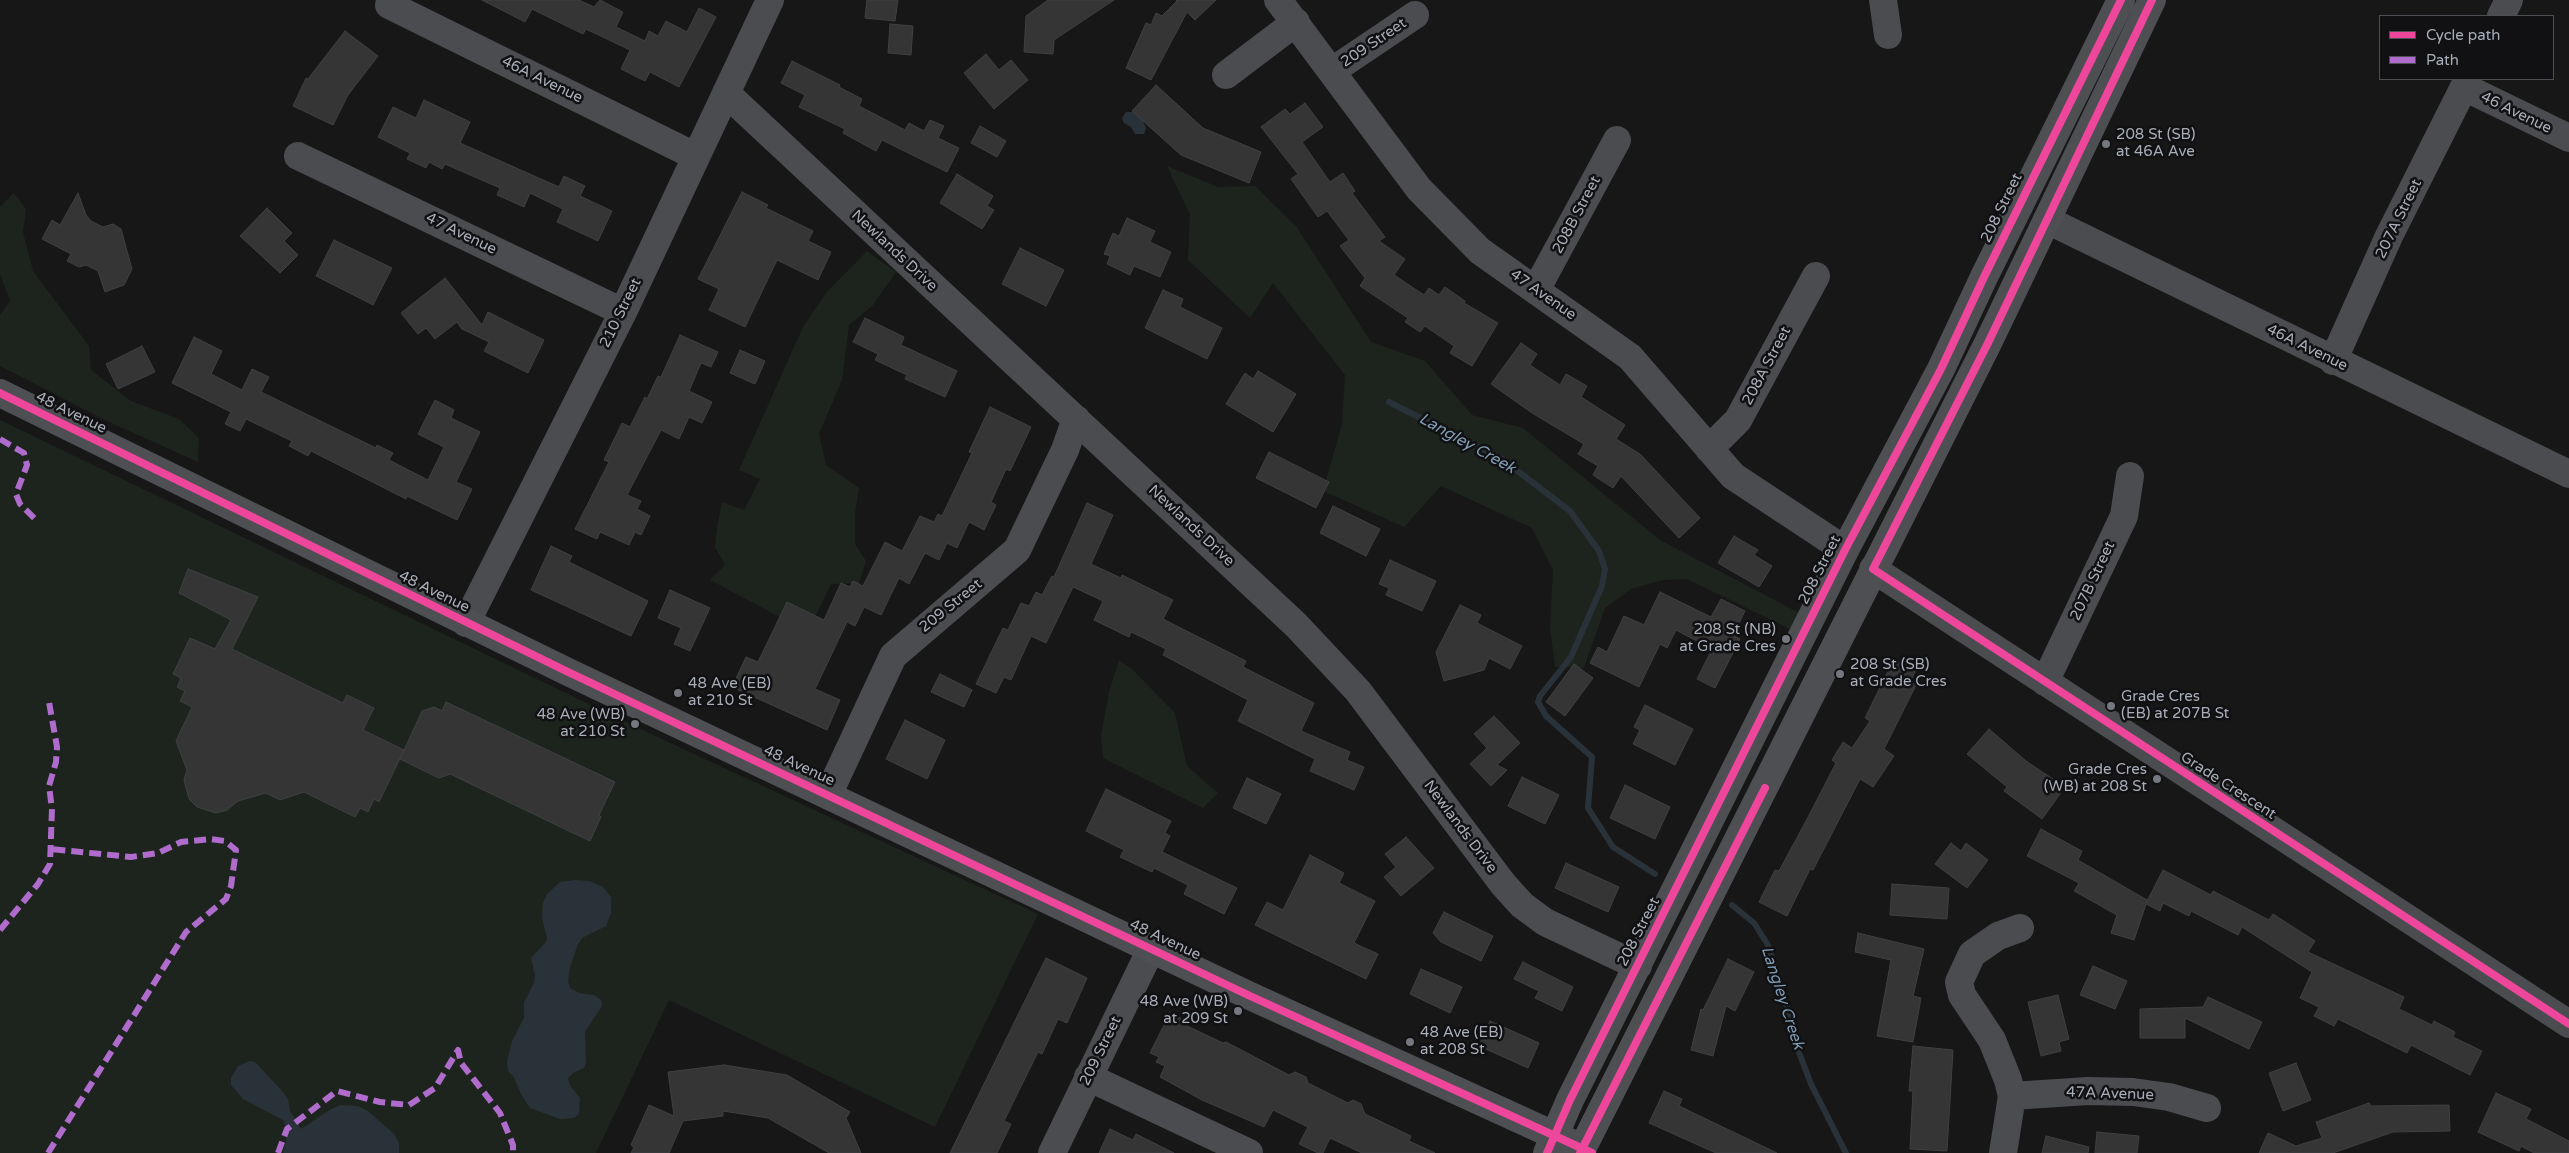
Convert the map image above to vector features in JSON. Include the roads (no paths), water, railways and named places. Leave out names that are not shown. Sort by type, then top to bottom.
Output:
[{"type":"main road","name":"208 Street","points":[[1551,1144],[1570,1100],[1845,550],[1941,369],[1984,277],[2121,0]]},
{"type":"main road","points":[[1585,1151],[1873,569],[1988,343],[2152,0]]},
{"type":"main road","points":[[1984,277],[2030,224],[2047,220]]},
{"type":"main road","points":[[1873,569],[1875,533],[1912,458],[1941,369]]},
{"type":"main road","name":"48 Avenue","points":[[0,393],[466,623],[1151,949],[1551,1144],[1585,1151]]},
{"type":"main road","points":[[1765,788],[1813,655],[1851,578],[1845,550]]},
{"type":"street","name":"210 Street","points":[[466,623],[623,312],[770,0]]},
{"type":"street","name":"47 Avenue","points":[[1278,0],[1418,189],[1480,251],[1630,357],[1733,476],[1845,550]]},
{"type":"street","points":[[1883,0],[1888,35]]},
{"type":"street","points":[[2502,15],[2509,0]]},
{"type":"street","name":"46A Avenue","points":[[389,5],[695,156]]},
{"type":"street","name":"209 Street","points":[[1332,71],[1415,15]]},
{"type":"street","points":[[1226,75],[1296,22]]},
{"type":"street","name":"46 Avenue","points":[[2466,83],[2569,138]]},
{"type":"street","name":"207A Street","points":[[2333,361],[2389,236],[2466,83]]},
{"type":"street","name":"Newlands Drive","points":[[726,93],[1296,625],[1347,678],[1503,884],[1522,905],[1545,922],[1638,966]]},
{"type":"street","name":"208B Street","points":[[1536,290],[1617,140]]},
{"type":"street","name":"47 Avenue","points":[[298,156],[623,312]]},
{"type":"street","name":"46A Avenue","points":[[2047,220],[2333,361],[2569,474]]},
{"type":"street","name":"208A Street","points":[[1710,448],[1738,420],[1816,276]]},
{"type":"street","name":"209 Street","points":[[828,795],[893,656],[1016,550],[1065,450],[1076,419]]},
{"type":"street","name":"207B Street","points":[[2045,682],[2124,516],[2130,476]]},
{"type":"street","name":"Grade Crescent","points":[[1873,569],[2569,1024]]},
{"type":"street","points":[[2003,1153],[2012,1096],[1992,1040],[1962,995],[1959,982],[1972,954],[1998,936],[2020,928]]},
{"type":"street","name":"209 Street","points":[[1052,1153],[1151,949]]},
{"type":"street","points":[[1088,1077],[1249,1153]]},
{"type":"street","name":"47A Avenue","points":[[2012,1096],[2088,1090],[2133,1092],[2169,1097],[2207,1108]]},
{"type":"waterway","name":"Langley Creek","points":[[1389,402],[1502,459],[1570,511],[1599,551],[1605,569],[1602,586],[1571,657],[1540,696],[1538,702],[1546,716],[1592,757],[1588,808],[1613,847],[1655,874]]},
{"type":"waterway","name":"Langley Creek","points":[[1732,905],[1754,923],[1768,945],[1790,1017],[1795,1042],[1811,1084],[1846,1153]]},
{"type":"place","name":"208 St (SB) at 46A Ave","points":[[2106,144]]},
{"type":"place","name":"208 St (NB) at Grade Cres","points":[[1786,639]]},
{"type":"place","name":"208 St (SB) at Grade Cres","points":[[1840,674]]},
{"type":"place","name":"48 Ave (EB) at 210 St","points":[[678,693]]},
{"type":"place","name":"Grade Cres (EB) at 207B St","points":[[2111,706]]},
{"type":"place","name":"48 Ave (WB) at 210 St","points":[[635,724]]},
{"type":"place","name":"Grade Cres (WB) at 208 St","points":[[2157,779]]},
{"type":"place","name":"48 Ave (WB) at 209 St","points":[[1238,1011]]},
{"type":"place","name":"48 Ave (EB) at 208 St","points":[[1410,1042]]}]
